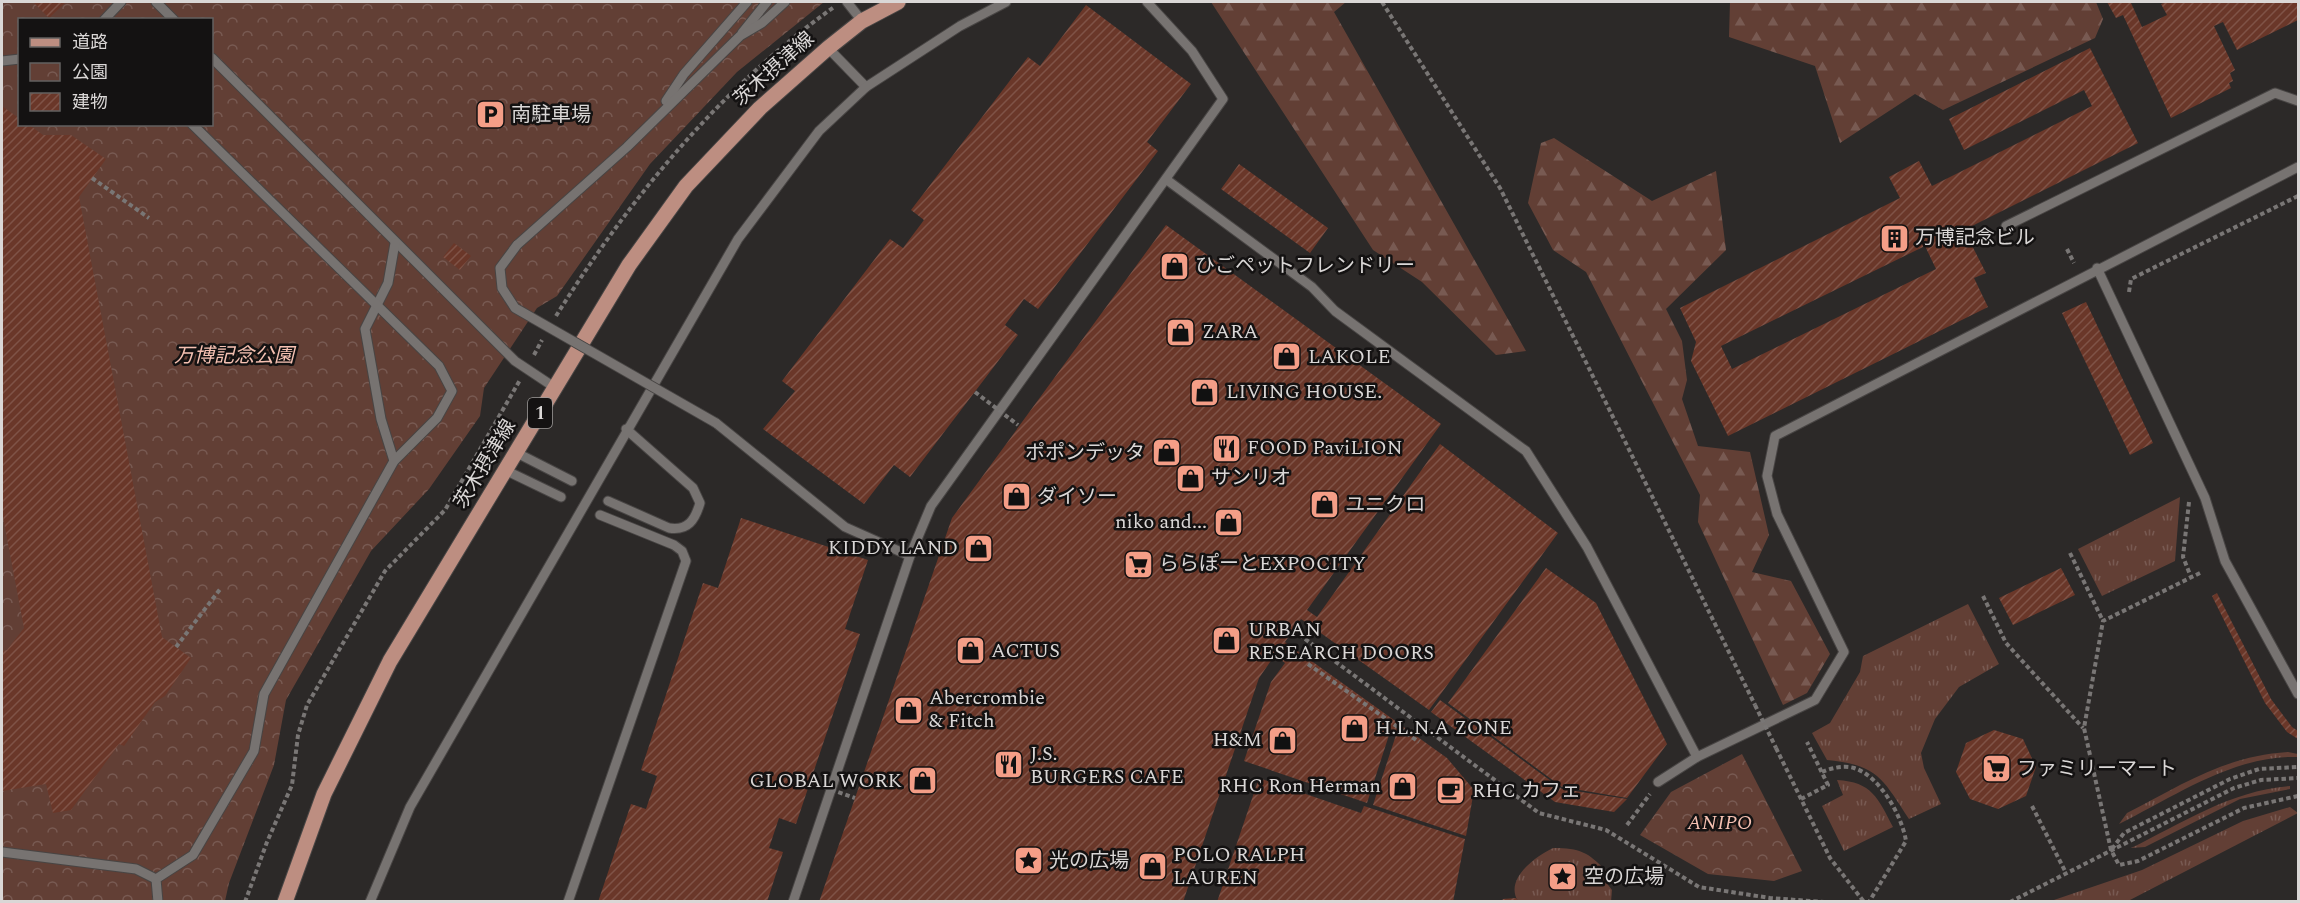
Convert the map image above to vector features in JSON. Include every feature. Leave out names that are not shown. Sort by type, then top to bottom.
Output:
[{"type":"main road","name":"茨木摂津線","points":[[285,902],[324,794],[390,661],[507,471],[554,387],[629,265],[686,186],[760,108],[862,21],[898,2]]},
{"type":"lane","points":[[106,18],[121,2]]},
{"type":"lane","points":[[156,2],[172,18]]},
{"type":"lane","points":[[654,118],[684,74],[747,2]]},
{"type":"lane","points":[[766,2],[740,36],[627,147],[517,245],[500,268],[502,288],[515,308],[716,423],[846,527],[910,556]]},
{"type":"lane","points":[[740,36],[762,23],[785,2]]},
{"type":"lane","points":[[848,2],[862,21]]},
{"type":"lane","points":[[370,902],[410,807],[738,238],[819,131],[866,87],[960,26],[1006,2]]},
{"type":"lane","points":[[794,902],[910,556],[931,506],[1223,99],[1192,51],[1147,2]]},
{"type":"lane","points":[[828,48],[866,87]]},
{"type":"lane","points":[[2,62],[18,59]]},
{"type":"lane","points":[[213,59],[515,361],[554,387]]},
{"type":"lane","points":[[2006,226],[2275,93],[2298,101]]},
{"type":"lane","points":[[156,879],[193,855],[254,751],[264,694],[394,461],[437,418],[452,391],[439,366],[194,126]]},
{"type":"lane","points":[[1658,782],[1696,757],[1815,700],[1844,652],[1777,514],[1767,476],[1775,436],[2097,268],[2298,167]]},
{"type":"lane","points":[[1167,180],[1312,287],[1335,311],[1526,451],[1587,547],[1696,757]]},
{"type":"lane","points":[[394,461],[381,419],[365,329],[388,283],[395,243]]},
{"type":"lane","points":[[2097,268],[2205,498],[2225,561],[2298,694]]},
{"type":"lane","points":[[608,501],[678,530],[688,526],[696,517],[700,503],[693,488],[626,429]]},
{"type":"lane","points":[[517,453],[572,481]]},
{"type":"lane","points":[[507,471],[561,497]]},
{"type":"lane","points":[[568,902],[686,561],[682,551],[674,545],[600,515]]},
{"type":"lane","points":[[2,852],[136,869],[156,879]]},
{"type":"lane","points":[[156,879],[158,902]]},
{"type":"path","points":[[555,317],[610,233],[687,140],[752,75],[842,2]]},
{"type":"path","points":[[1382,2],[1500,188],[1830,858],[1864,902]]},
{"type":"path","points":[[92,178],[149,218]]},
{"type":"path","points":[[2128,292],[2131,279],[2298,196]]},
{"type":"path","points":[[2067,249],[2074,263]]},
{"type":"path","points":[[245,902],[292,785],[302,719],[308,705],[385,571],[445,510],[514,390]]},
{"type":"path","points":[[975,392],[1018,425]]},
{"type":"path","points":[[2190,501],[2183,557],[2191,577]]},
{"type":"path","points":[[2070,553],[2103,621],[2084,728],[2111,850],[2119,865],[2138,861],[2244,808],[2298,796]]},
{"type":"path","points":[[2103,621],[2200,573]]},
{"type":"path","points":[[176,647],[220,588]]},
{"type":"path","points":[[1983,596],[2006,643],[2084,728]]},
{"type":"path","points":[[1293,630],[1539,813],[1606,830],[1699,887],[1770,898],[1824,902]]},
{"type":"path","points":[[1310,662],[1382,716],[1420,741]]},
{"type":"path","points":[[1802,799],[1828,785],[1807,742]]},
{"type":"path","points":[[1822,772],[1833,767],[1854,768],[1874,782],[1903,822],[1906,841],[1869,902]]},
{"type":"path","points":[[2111,850],[2124,833],[2230,779],[2259,769],[2298,767]]},
{"type":"path","points":[[2010,902],[2234,788],[2261,780],[2298,778]]},
{"type":"path","points":[[810,782],[855,798]]},
{"type":"path","points":[[1627,825],[1658,782]]},
{"type":"path","points":[[2032,806],[2066,873]]},
{"type":"green space","name":"万博記念公園","points":[[2,2],[824,2],[737,72],[650,164],[557,296],[537,308],[484,388],[480,416],[429,489],[371,551],[286,700],[274,765],[229,883],[225,901],[2,902]]},
{"type":"green space","points":[[1211,2],[1346,2],[1334,12],[1526,351],[1496,355],[1422,282],[1373,250]]},
{"type":"green space","points":[[1730,2],[2096,2],[2103,19],[2095,38],[1943,110],[1915,94],[1840,143],[1815,66],[1729,37]]},
{"type":"green space","points":[[1554,138],[1652,201],[1716,171],[1726,250],[1666,309],[1682,341],[1687,380],[1682,399],[1698,446],[1750,452],[1769,535],[1752,572],[1791,581],[1830,654],[1807,693],[1783,705],[1698,522],[1700,495],[1586,272],[1553,250],[1528,203],[1541,143]]},
{"type":"green space","points":[[2180,497],[2175,561],[2102,596],[2078,549]]},
{"type":"green space","points":[[1968,604],[1999,664],[1959,687],[1935,719],[1921,753],[1924,768],[1941,804],[1909,819],[1892,793],[1877,776],[1858,766],[1827,760],[1812,733],[1830,723],[1860,672],[1863,656]]},
{"type":"green space","points":[[2288,752],[2298,754],[2298,757],[2274,758],[2228,770],[2183,790],[2119,824],[2127,813],[2185,782],[2244,759]]},
{"type":"green space","name":"ANIPO","points":[[1742,754],[1802,871],[1774,881],[1708,874],[1640,835],[1671,792]]},
{"type":"green space","points":[[1837,780],[1858,784],[1873,793],[1893,827],[1844,851],[1822,806],[1843,795]]},
{"type":"green space","points":[[2290,786],[2290,789],[2240,799],[2145,847],[2131,848],[2188,818],[2228,801],[2248,794]]},
{"type":"green space","points":[[2290,807],[2298,813],[2128,901],[2051,901],[2142,870],[2243,821]]},
{"type":"green space","name":"空の広場","points":[[1553,848],[1583,852],[1600,865],[1606,871],[1605,881],[1612,890],[1611,902],[1518,901],[1515,885],[1518,877],[1531,862]]},
{"type":"building","points":[[33,2],[66,2],[49,18]]},
{"type":"building","points":[[2107,2],[2135,2],[2131,3],[2142,27],[2167,15],[2161,4],[2166,2],[2298,2],[2298,20],[2237,50],[2223,22],[2214,26],[2235,70],[2230,73],[2233,81],[2229,83],[2231,88],[2171,118],[2123,15],[2116,18]]},
{"type":"building","points":[[1086,5],[1191,84],[1147,142],[1158,151],[1038,309],[1024,299],[1005,325],[1018,335],[910,477],[894,465],[864,504],[763,429],[795,391],[782,381],[890,239],[903,248],[924,220],[911,210],[1028,57],[1040,66]]},
{"type":"building","name":"万博記念ビル","points":[[2090,48],[2138,143],[1964,230],[1986,273],[1974,278],[1988,307],[1728,436],[1691,361],[1696,342],[1680,308],[1900,198],[1889,177],[1919,161],[1932,186],[2092,106],[2084,90],[1964,150],[1949,119]],"holes":[[[1925,246],[1936,269],[1732,369],[1721,346]]]},
{"type":"building","points":[[2,106],[18,118],[18,126],[31,126],[43,135],[71,135],[106,159],[79,197],[162,637],[191,658],[165,696],[155,702],[124,746],[119,744],[71,810],[53,813],[46,784],[2,791],[2,651],[7,650],[24,628],[2,512]]},
{"type":"building","points":[[1239,164],[1328,228],[1310,253],[1221,189]]},
{"type":"building","name":"ららぽーとEXPOCITY","points":[[1166,225],[1441,424],[1307,610],[1317,617],[1440,444],[1558,533],[1429,710],[1301,619],[1285,642],[1447,758],[1474,790],[1466,836],[1373,805],[1397,732],[1391,729],[1367,803],[1244,761],[1271,682],[1285,663],[1275,655],[1259,678],[1183,902],[819,902],[952,518]]},
{"type":"building","points":[[454,243],[471,256],[460,270],[443,257]]},
{"type":"building","points":[[2086,302],[2153,443],[2130,455],[2062,313]]},
{"type":"building","points":[[741,518],[868,560],[845,629],[860,634],[796,824],[779,818],[769,848],[783,852],[767,902],[598,902],[631,804],[646,809],[657,776],[641,770],[703,583],[718,588]]},
{"type":"building","points":[[1546,568],[1596,603],[1667,744],[1627,798],[1562,787],[1448,703]]},
{"type":"building","points":[[2061,568],[2075,595],[2013,625],[1999,598]]},
{"type":"building","points":[[2217,593],[2271,699],[2292,727],[2298,731],[2298,739],[2287,732],[2265,703],[2212,596]]},
{"type":"building","points":[[1440,700],[1562,789],[1627,799],[1614,812],[1555,802],[1431,712]]},
{"type":"building","name":"ファミリーマート","points":[[1994,730],[2023,739],[2036,767],[2026,796],[1998,809],[1970,799],[1956,772],[1966,743]]},
{"type":"building","points":[[1259,778],[1361,813],[1364,806],[1465,839],[1453,902],[1217,902]]},
{"type":"building","points":[[1516,898],[1519,902],[1501,902],[1503,899]]},
{"type":"place","name":"南駐車場","points":[[490,115]]},
{"type":"place","name":"万博記念ビル","points":[[1894,238]]},
{"type":"place","name":"ひごペットフレンドリー","points":[[1174,266]]},
{"type":"place","name":"ZARA","points":[[1181,332]]},
{"type":"place","name":"LAKOLE","points":[[1287,357]]},
{"type":"place","name":"LIVING HOUSE.","points":[[1205,392]]},
{"type":"place","name":"FOOD PaviLION","points":[[1226,448]]},
{"type":"place","name":"ポポンデッタ","points":[[1166,453]]},
{"type":"place","name":"サンリオ","points":[[1190,478]]},
{"type":"place","name":"ダイソー","points":[[1016,497]]},
{"type":"place","name":"ユニクロ","points":[[1324,505]]},
{"type":"place","name":"niko and...","points":[[1228,522]]},
{"type":"place","name":"KIDDY LAND","points":[[979,548]]},
{"type":"place","name":"ららぽーとEXPOCITY","points":[[1138,564]]},
{"type":"place","name":"URBAN RESEARCH DOORS","points":[[1227,641]]},
{"type":"place","name":"ACTUS","points":[[970,651]]},
{"type":"place","name":"Abercrombie & Fitch","points":[[908,710]]},
{"type":"place","name":"H.L.N.A ZONE","points":[[1354,728]]},
{"type":"place","name":"H&M","points":[[1283,740]]},
{"type":"place","name":"J.S. BURGERS CAFE","points":[[1009,765]]},
{"type":"place","name":"ファミリーマート","points":[[1996,769]]},
{"type":"place","name":"GLOBAL WORK","points":[[923,781]]},
{"type":"place","name":"RHC Ron Herman","points":[[1402,786]]},
{"type":"place","name":"RHC カフェ","points":[[1451,791]]},
{"type":"place","name":"光の広場","points":[[1028,861]]},
{"type":"place","name":"POLO RALPH LAUREN","points":[[1152,866]]},
{"type":"place","name":"空の広場","points":[[1563,877]]}]
